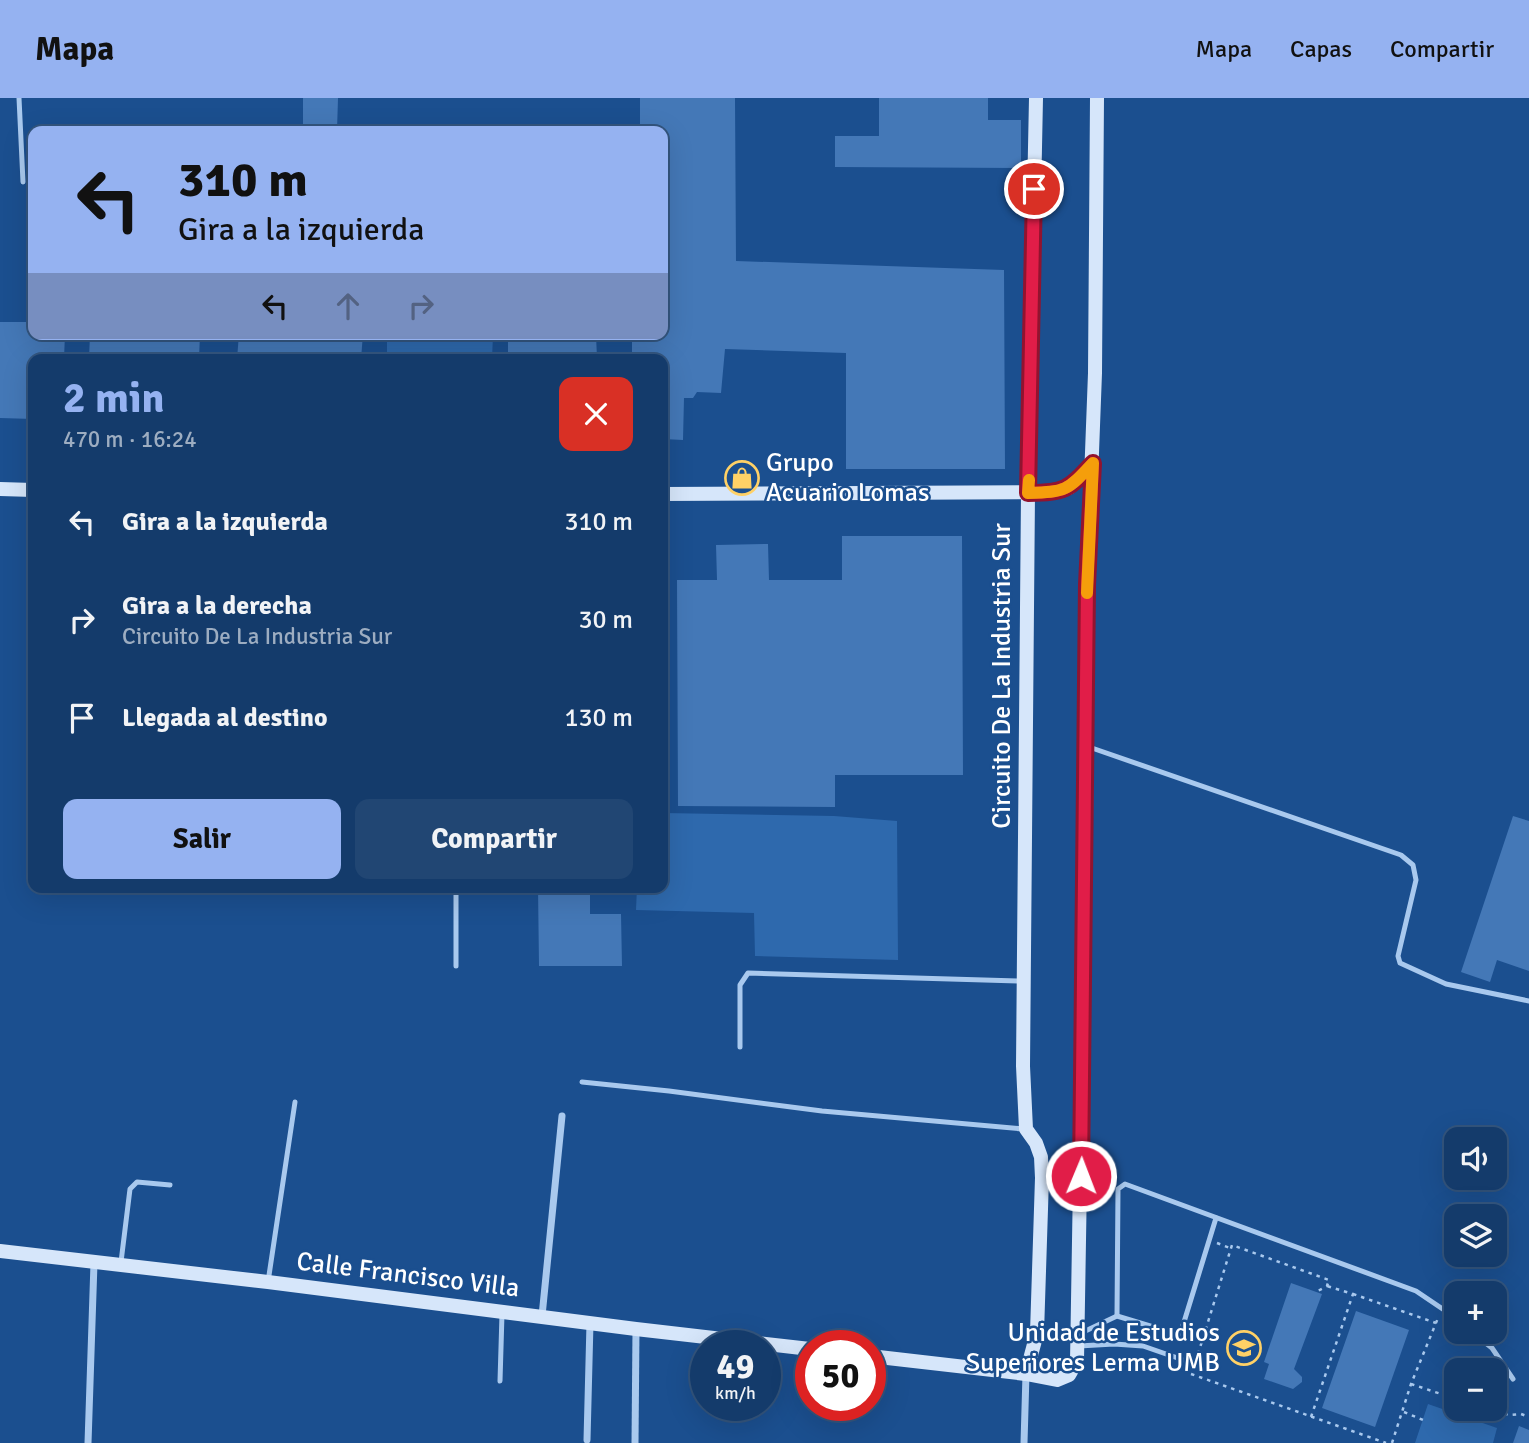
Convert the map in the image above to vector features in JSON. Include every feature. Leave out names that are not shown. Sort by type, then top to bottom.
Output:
[{"type":"main road","name":"Circuito De La Industria Sur","points":[[1026,1129],[1023,1066],[1028,493],[1036,98]]},
{"type":"main road","points":[[886,1358],[1057,1380],[1069,1376],[1077,1361],[1087,585],[1093,463],[1097,98]]},
{"type":"main road","points":[[668,494],[1049,492],[1069,488],[1093,463]]},
{"type":"main road","points":[[0,489],[28,490]]},
{"type":"main road","points":[[1026,1129],[1036,1143],[1041,1157],[1042,1178],[1037,1333],[1026,1374]]},
{"type":"main road","name":"Calle Francisco Villa","points":[[0,1251],[795,1347]]},
{"type":"street","points":[[542,1316],[562,1116]]},
{"type":"street","points":[[88,1443],[94,1263]]},
{"type":"street","points":[[587,1440],[590,1323]]},
{"type":"street","points":[[635,1443],[636,1329]]},
{"type":"street","points":[[1024,1443],[1026,1374]]},
{"type":"lane","points":[[19,98],[23,181]]},
{"type":"lane","points":[[1086,746],[1401,855],[1413,865],[1416,880],[1398,956],[1400,963],[1446,984],[1529,1001]]},
{"type":"lane","points":[[456,893],[456,966]]},
{"type":"lane","points":[[740,1047],[740,985],[748,973],[1024,981]]},
{"type":"lane","points":[[582,1082],[822,1111],[1026,1129]]},
{"type":"lane","points":[[268,1282],[295,1102]]},
{"type":"lane","points":[[120,1265],[130,1189],[137,1182],[170,1185]]},
{"type":"lane","points":[[1117,1316],[1118,1189],[1125,1184],[1416,1291],[1444,1310]]},
{"type":"lane","points":[[1079,1340],[1117,1316],[1180,1335],[1216,1218]]},
{"type":"lane","points":[[500,1381],[502,1312]]},
{"type":"lane","points":[[1079,1340],[1143,1346],[1193,1364]]},
{"type":"lane","points":[[1487,1344],[1513,1379]]},
{"type":"path","points":[[1214,1242],[1230,1248]]},
{"type":"path","points":[[1198,1355],[1232,1245],[1329,1280],[1326,1286],[1316,1292]]},
{"type":"path","points":[[1326,1286],[1436,1323]]},
{"type":"path","points":[[1311,1417],[1353,1294]]},
{"type":"path","points":[[1392,1443],[1437,1318],[1444,1314]]},
{"type":"path","points":[[1193,1364],[1191,1374],[1386,1443]]},
{"type":"path","points":[[1412,1384],[1444,1395]]},
{"type":"path","points":[[1403,1412],[1423,1420]]},
{"type":"path","points":[[1507,1414],[1529,1417]]},
{"type":"shaded area","points":[[387,340],[493,340],[492,354],[387,354]]},
{"type":"shaded area","points":[[668,813],[834,816],[897,821],[898,960],[755,956],[754,913],[636,910],[637,893],[668,893]]},
{"type":"shaded area","points":[[1428,1404],[1444,1410],[1444,1421],[1477,1421],[1497,1428],[1493,1443],[1415,1443]]},
{"type":"building","points":[[303,98],[338,98],[337,126],[303,126]]},
{"type":"building","points":[[640,98],[735,98],[736,261],[1004,270],[1005,469],[846,469],[846,353],[725,349],[721,393],[697,392],[693,398],[684,398],[683,440],[668,439],[668,354],[632,354],[632,340],[668,340],[668,126],[640,126]]},
{"type":"building","points":[[879,98],[988,98],[988,120],[1021,120],[1021,168],[835,167],[835,136],[879,136]]},
{"type":"building","points":[[0,322],[28,322],[28,340],[65,340],[64,354],[28,354],[28,419],[0,418]]},
{"type":"building","points":[[90,340],[200,340],[199,354],[89,354]]},
{"type":"building","points":[[239,340],[363,340],[361,354],[237,354]]},
{"type":"building","points":[[508,340],[596,340],[597,354],[508,354]]},
{"type":"building","points":[[842,536],[962,536],[963,775],[835,775],[835,807],[678,806],[677,580],[717,580],[716,545],[768,544],[769,580],[842,580]]},
{"type":"building","points":[[1513,816],[1529,821],[1529,971],[1497,960],[1490,982],[1461,972]]},
{"type":"building","points":[[538,893],[590,893],[590,914],[621,914],[622,966],[539,966]]},
{"type":"building","points":[[1291,1283],[1322,1294],[1294,1369],[1302,1377],[1302,1382],[1293,1389],[1264,1379],[1269,1364],[1264,1362]]},
{"type":"building","points":[[1356,1311],[1409,1330],[1375,1427],[1322,1408]]},
{"type":"building","points":[[1519,1426],[1529,1430],[1529,1443],[1513,1443]]},
{"type":"slow traffic","points":[[1029,480],[1028,493],[1069,488],[1093,463],[1087,593]]},
{"type":"place","name":"Grupo Acuario Lomas","points":[[742,478]]},
{"type":"place","name":"Unidad de Estudios Superiores Lerma UMB","points":[[1244,1348]]},
{"type":"route","points":[[1034,189],[1028,493],[1069,488],[1093,463],[1087,585],[1081,1176]]}]
